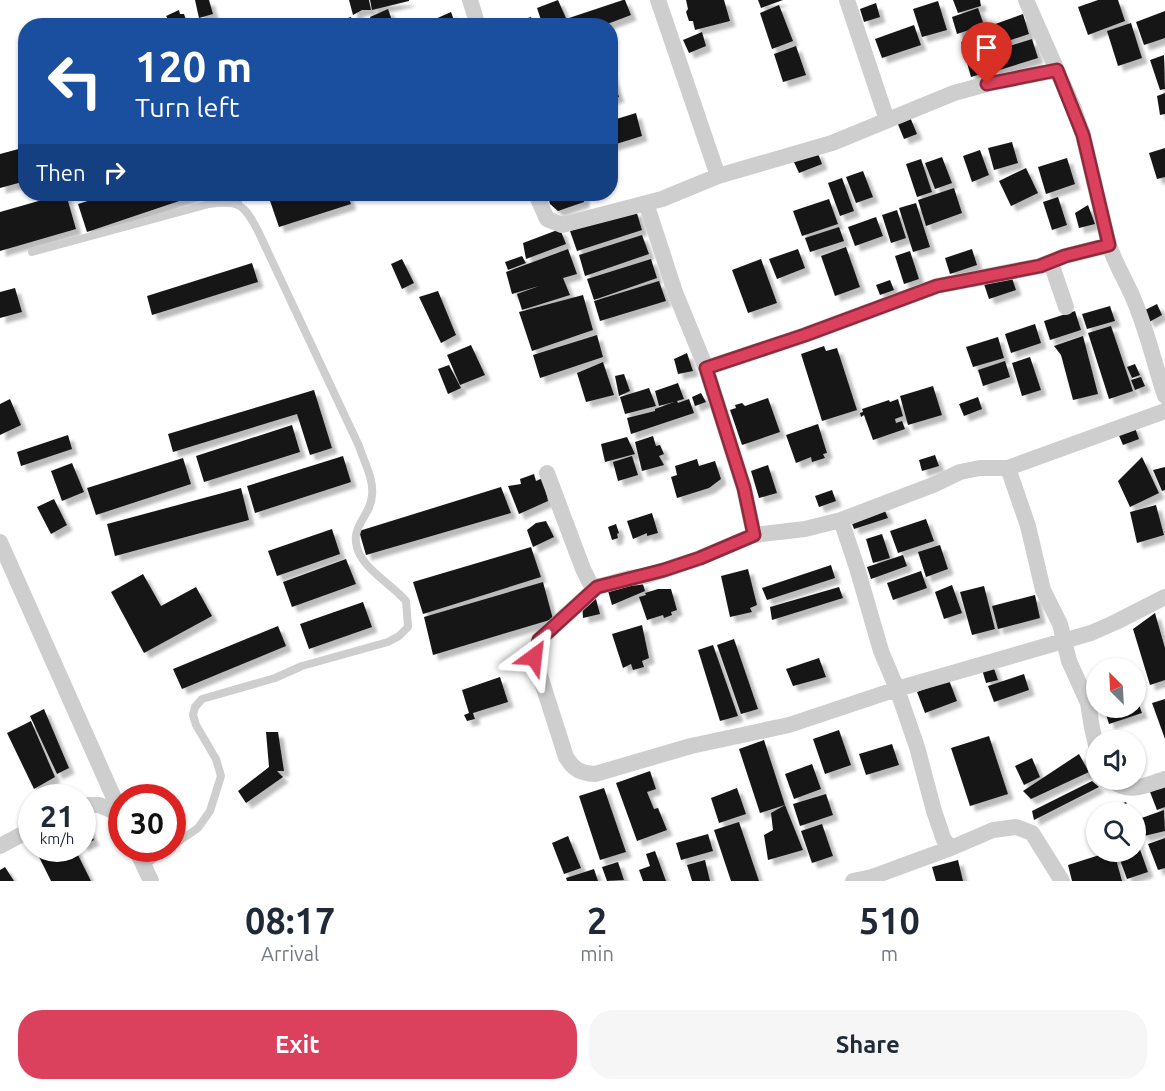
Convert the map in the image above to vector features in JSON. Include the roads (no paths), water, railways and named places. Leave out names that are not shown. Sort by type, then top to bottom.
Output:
[{"type":"street","points":[[470,0],[476,18]]},
{"type":"street","points":[[658,0],[718,176]]},
{"type":"street","points":[[847,0],[887,120]]},
{"type":"street","points":[[1026,0],[1083,135],[1114,261],[1136,303],[1165,396]]},
{"type":"street","points":[[539,201],[547,219],[562,225],[662,199],[718,176],[832,143],[963,91],[1057,70]]},
{"type":"street","points":[[646,203],[675,292],[706,368],[744,488],[754,535]]},
{"type":"street","points":[[706,368],[805,335],[937,286],[1052,263],[1065,256],[1109,245]]},
{"type":"street","points":[[1052,263],[1066,307]]},
{"type":"street","points":[[1165,411],[1008,468],[980,468],[960,472],[933,485],[841,520],[805,529],[754,535],[657,573],[597,587],[539,640],[534,657],[566,757],[573,769],[582,773],[602,773],[691,746],[789,724],[897,688],[1091,633],[1165,597]]},
{"type":"street","points":[[1008,468],[1028,526],[1040,582],[1060,624],[1069,661],[1088,703],[1092,730]]},
{"type":"street","points":[[547,473],[583,569],[590,583],[597,587]]},
{"type":"street","points":[[841,520],[881,651],[897,688],[917,747],[944,840],[951,848]]},
{"type":"street","points":[[0,542],[108,786]]},
{"type":"street","points":[[1146,785],[1165,779]]},
{"type":"street","points":[[852,881],[872,879],[993,830],[1016,827],[1032,833],[1062,881]]},
{"type":"street","points":[[0,846],[18,837]]},
{"type":"lane","points":[[32,252],[189,208],[226,202],[238,204],[244,208],[258,231],[359,446],[372,482],[371,504],[359,524],[355,537],[360,554],[368,565],[406,601],[408,627],[388,642],[302,666],[275,678],[202,699],[195,707],[193,715],[196,725],[216,759],[221,776],[210,811],[198,828],[186,836]]},
{"type":"lane","points":[[147,874],[157,862]]}]
